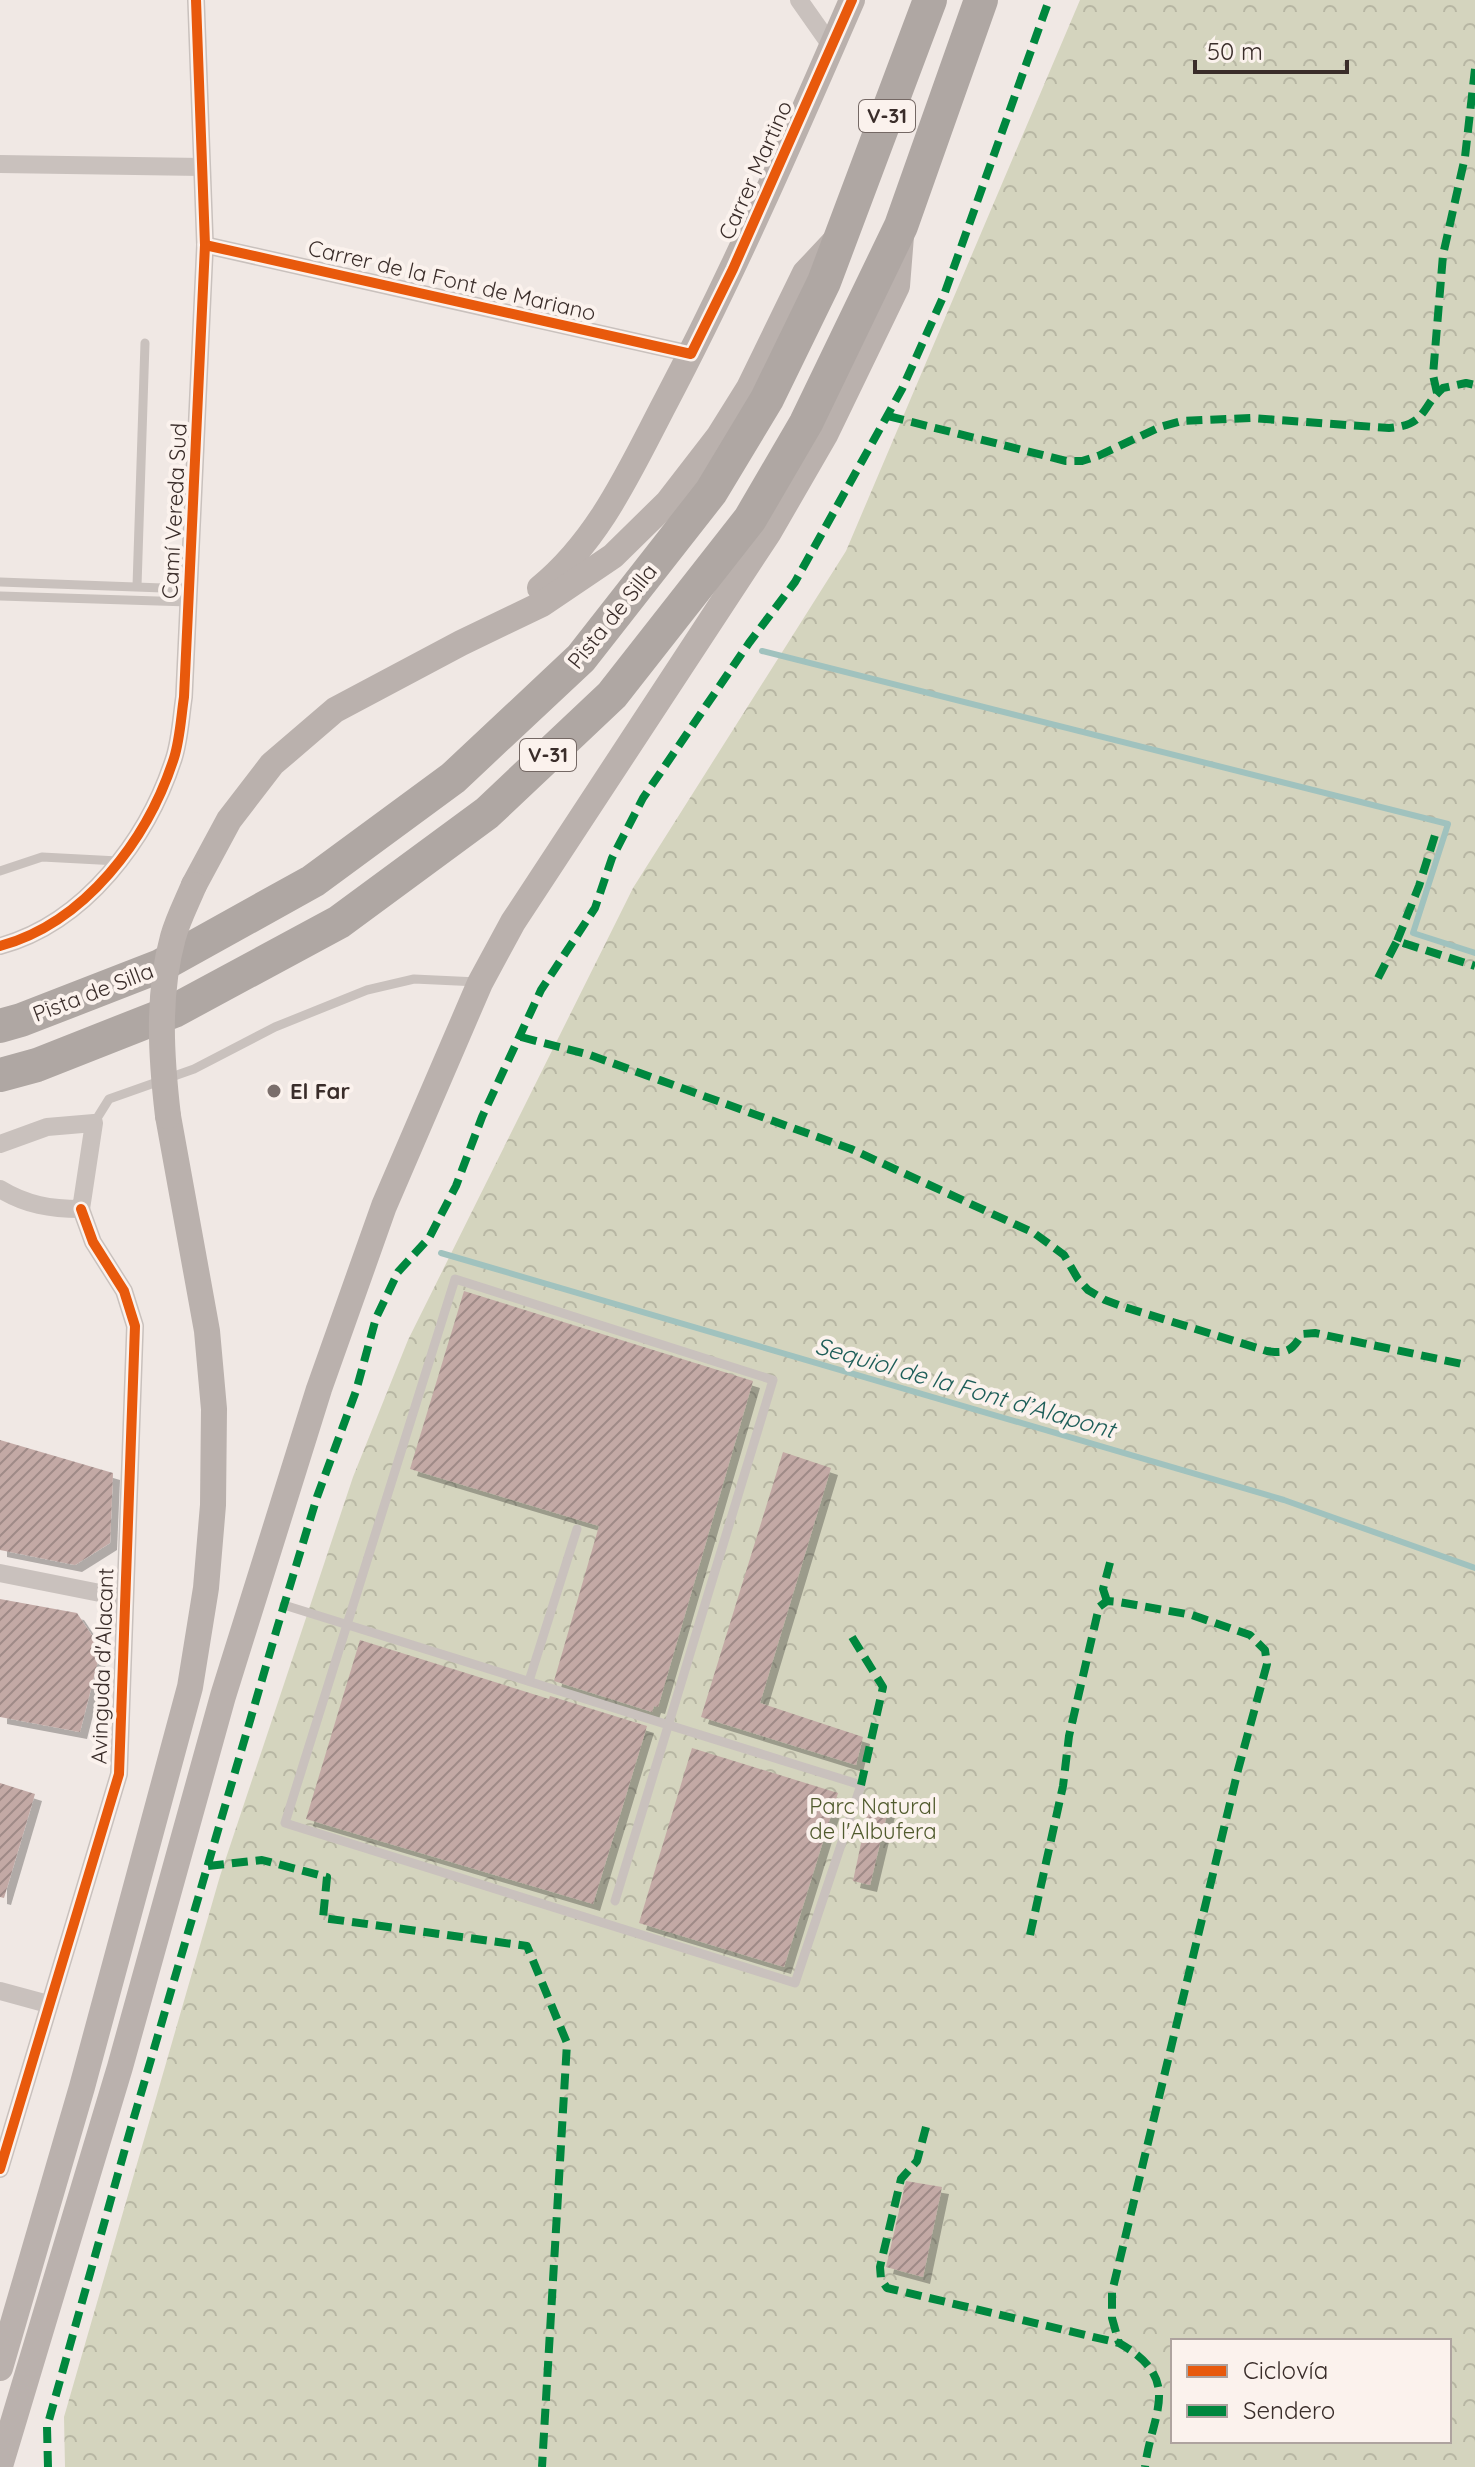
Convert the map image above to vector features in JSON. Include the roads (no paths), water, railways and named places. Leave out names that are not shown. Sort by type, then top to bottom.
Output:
[{"type":"highway","name":"Pista de Silla","points":[[0,1026],[160,966],[313,881],[453,778],[581,658],[711,492],[767,399],[824,282],[930,0]]},
{"type":"highway","name":"V-31","points":[[0,1075],[37,1065],[174,1011],[339,922],[487,813],[612,695],[750,519],[806,423],[901,226],[981,0]]},
{"type":"main road","name":"Carrer Martino","points":[[461,643],[561,571],[577,554],[618,493],[733,269],[852,0]]},
{"type":"main road","points":[[0,2466],[120,2067],[223,1696],[319,1389],[384,1206],[480,983],[513,922],[769,532],[825,435],[897,286],[901,226]]},
{"type":"main road","points":[[0,2368],[82,2087],[190,1687],[206,1588],[213,1505],[214,1409],[205,1316],[168,1116],[160,1052],[164,978],[173,935],[194,885],[229,820],[272,764],[335,710],[542,604],[613,556],[668,502],[719,436],[749,388],[805,273],[844,232]]},
{"type":"street","name":"Camí Vereda Sud","points":[[0,946],[53,921],[97,888],[144,828],[174,757],[184,697],[205,245],[196,0]]},
{"type":"street","points":[[799,0],[832,47]]},
{"type":"street","points":[[0,164],[202,167]]},
{"type":"street","name":"Carrer de la Font de Mariano","points":[[205,245],[691,354]]},
{"type":"street","points":[[0,1144],[47,1127],[94,1123],[81,1209],[20,1201],[0,1189]]},
{"type":"street","name":"Avinguda d'Alacant","points":[[0,2169],[119,1774],[135,1326],[124,1291],[93,1242],[81,1209]]},
{"type":"street","points":[[0,1573],[125,1598]]},
{"type":"street","points":[[0,1991],[48,2004]]},
{"type":"lane","points":[[137,586],[145,343]]},
{"type":"lane","points":[[0,582],[137,586],[190,595]]},
{"type":"lane","points":[[0,596],[190,595]]},
{"type":"lane","points":[[0,871],[42,857],[118,861]]},
{"type":"lane","points":[[94,1123],[109,1099],[194,1069],[275,1027],[367,990],[414,979],[480,983]]},
{"type":"lane","points":[[284,1605],[347,1624],[669,1725],[861,1785],[795,1983],[285,1823],[347,1624],[455,1279],[773,1380],[669,1725],[615,1901]]},
{"type":"lane","points":[[529,1681],[577,1529]]},
{"type":"waterway","points":[[762,651],[1448,824],[1413,933],[1475,953]]},
{"type":"waterway","name":"Sequiol de la Font d’Alapont","points":[[441,1253],[1284,1500],[1475,1568]]},
{"type":"place","name":"El Far","points":[[274,1091]]},
{"type":"park label","name":"Parc Natural de l'Albufera","points":[[873,1818]]}]
